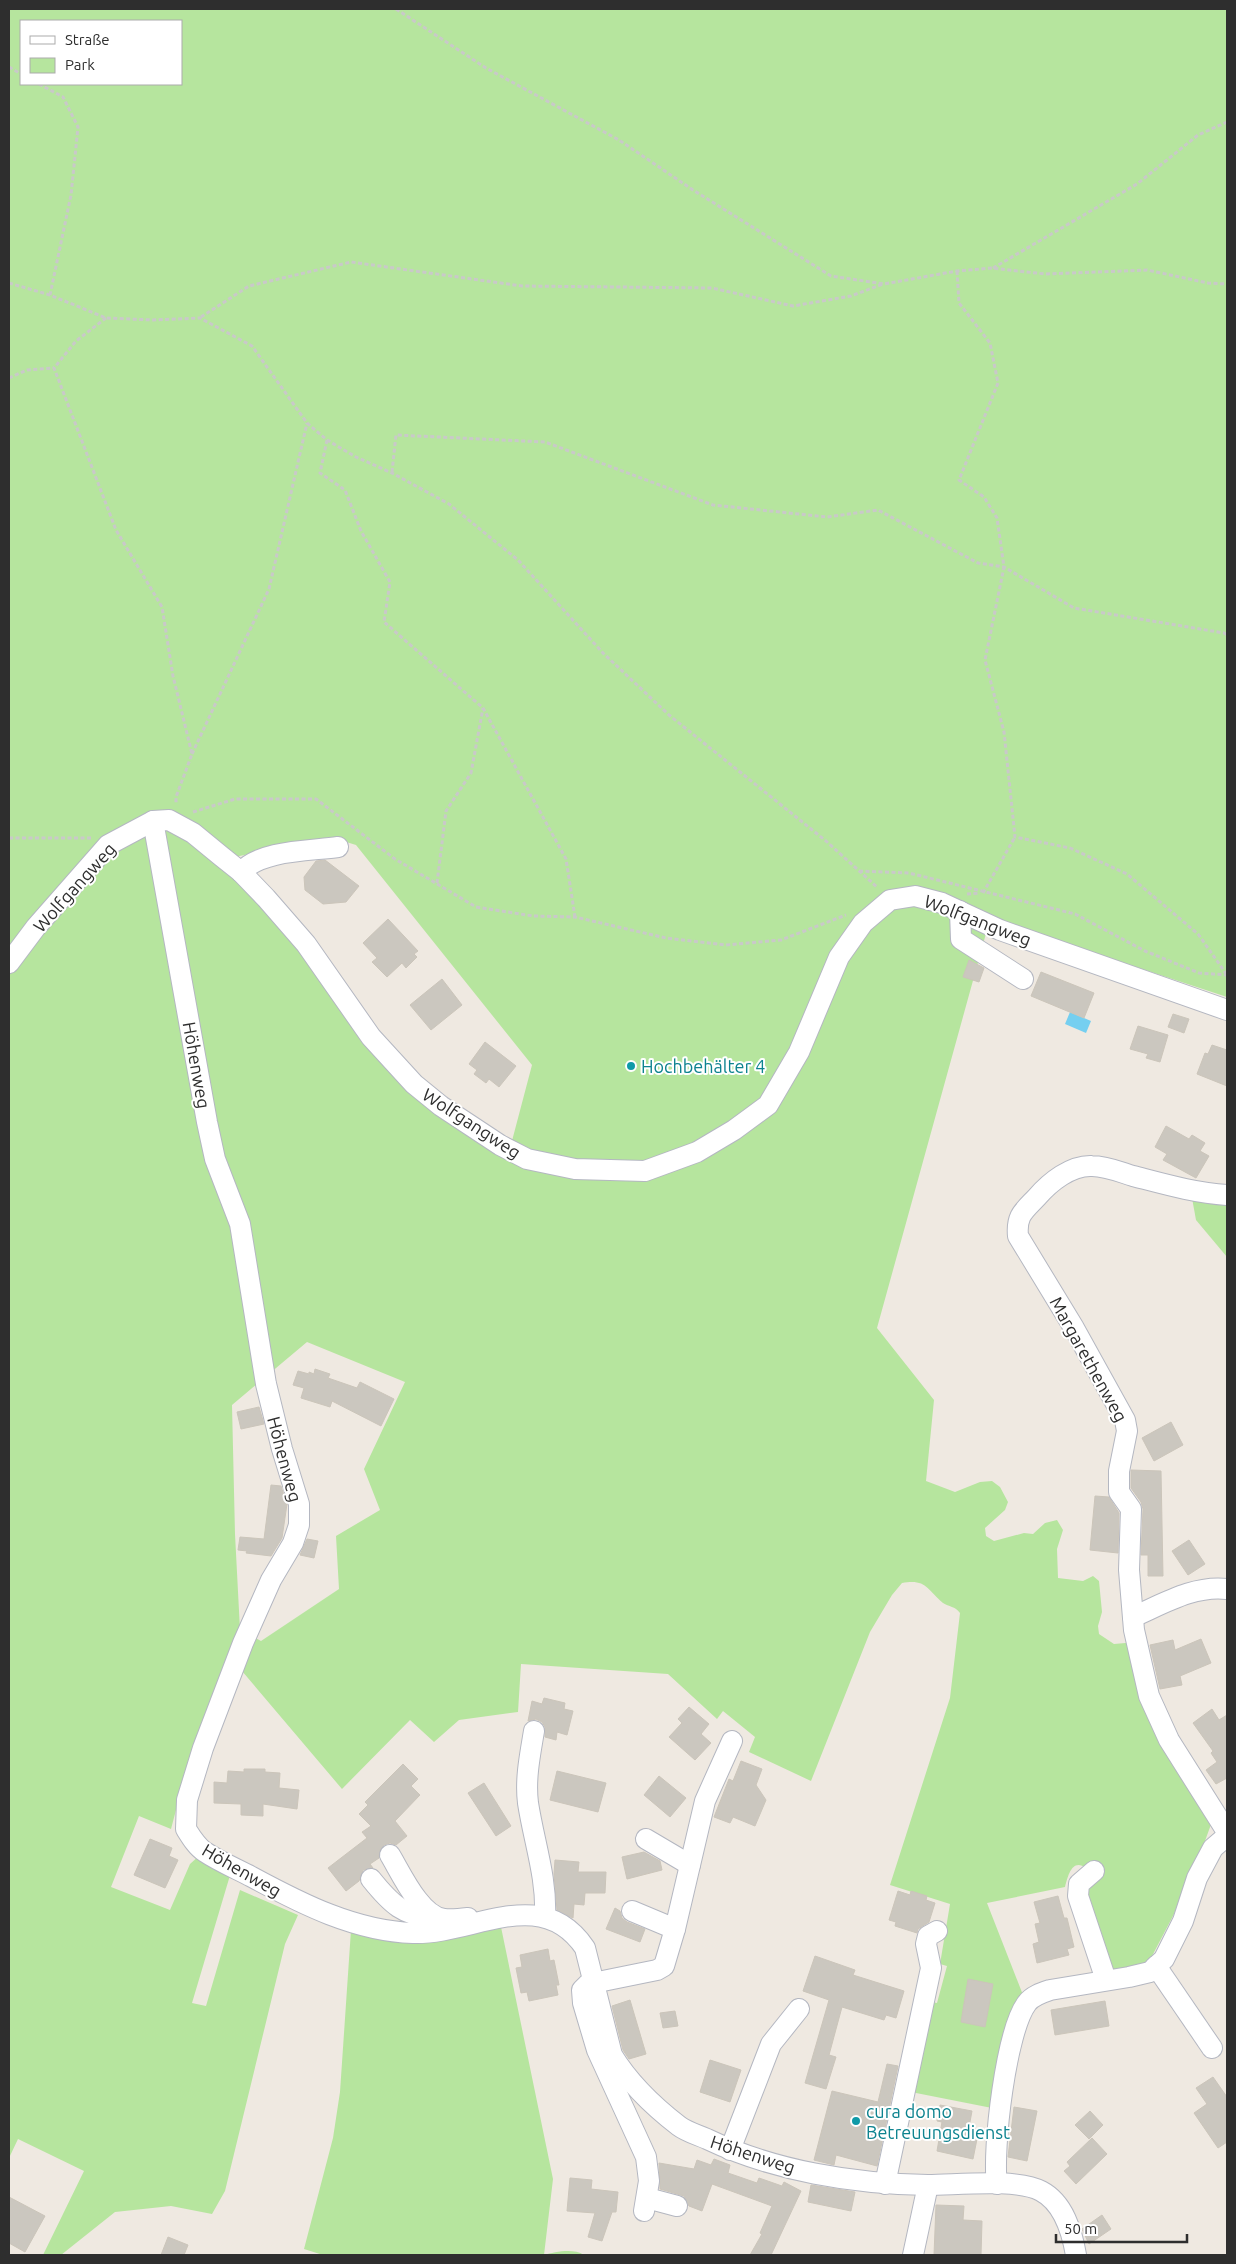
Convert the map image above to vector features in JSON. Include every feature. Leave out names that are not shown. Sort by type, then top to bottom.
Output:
[{"type":"street","name":"Wolfgangweg","points":[[9,963],[36,927],[108,845],[153,821],[169,820],[175,822],[193,833],[241,872],[266,898],[306,944],[371,1037],[414,1084],[440,1106],[500,1145],[527,1159],[575,1169],[646,1171],[697,1152],[734,1130],[768,1105],[799,1052],[839,957],[862,923],[890,900],[915,896],[942,903],[1000,930],[1227,1010]]},
{"type":"street","name":"Höhenweg","points":[[153,821],[207,1122],[215,1159],[240,1224],[266,1384],[282,1449],[299,1504],[299,1525],[293,1543],[271,1580],[243,1643],[203,1748],[187,1800],[186,1829],[204,1852],[304,1905],[349,1922],[382,1930],[433,1934],[499,1917],[545,1917],[565,1925],[576,1935],[585,1948],[612,2055],[633,2085],[647,2100],[680,2127],[730,2150],[800,2170],[885,2184],[997,2184],[1030,2187],[1048,2195],[1057,2205],[1068,2224],[1076,2255]]},
{"type":"street","points":[[241,872],[248,865],[261,858],[338,847]]},
{"type":"street","points":[[960,911],[961,939],[1023,978]]},
{"type":"street","name":"Margarethenweg","points":[[1227,1195],[1170,1185],[1092,1166],[1058,1178],[1046,1187],[1018,1218],[1018,1236],[1074,1328],[1125,1420],[1128,1431],[1119,1471],[1120,1492],[1131,1509],[1129,1570],[1134,1630],[1149,1696],[1168,1740],[1227,1834]]},
{"type":"street","points":[[1133,1617],[1197,1589],[1227,1588]]},
{"type":"street","points":[[534,1731],[527,1770],[527,1790],[543,1876],[545,1917]]},
{"type":"street","points":[[677,2206],[646,2204],[650,2180],[646,2157],[597,2050],[583,2003],[582,1990],[588,1984],[657,1970],[664,1966],[675,1929],[705,1801],[732,1741]]},
{"type":"street","points":[[997,2184],[995,2152],[1000,2110],[1010,2053],[1022,2009],[1028,2001],[1039,1994],[1106,1980],[1129,1978],[1150,1972],[1164,1959],[1183,1921],[1197,1878],[1213,1848],[1227,1834]]},
{"type":"street","points":[[646,1839],[690,1865]]},
{"type":"street","points":[[390,1855],[422,1906],[430,1914],[443,1919]]},
{"type":"street","points":[[1094,1871],[1080,1884],[1078,1896],[1106,1980]]},
{"type":"street","points":[[371,1879],[388,1900],[414,1916],[443,1919],[499,1917]]},
{"type":"street","points":[[632,1911],[675,1929]]},
{"type":"street","points":[[885,2184],[931,1968],[926,1944],[928,1936],[937,1931]]},
{"type":"street","points":[[1156,1966],[1212,2048]]},
{"type":"street","points":[[730,2150],[771,2044],[799,2009]]},
{"type":"street","points":[[914,2255],[928,2185]]},
{"type":"path","points":[[396,9],[486,68],[619,140],[694,190],[831,276],[884,284]]},
{"type":"path","points":[[9,67],[20,73]]},
{"type":"path","points":[[41,85],[62,97],[78,127],[71,195],[50,295]]},
{"type":"path","points":[[992,268],[1137,184],[1198,135],[1227,122]]},
{"type":"path","points":[[9,283],[50,295],[106,318],[153,320],[200,318],[249,286],[351,262],[522,286],[712,288],[793,306],[851,296],[884,284],[957,271],[992,268],[1045,274],[1146,270],[1208,283],[1227,284]]},
{"type":"path","points":[[957,271],[959,303],[990,343],[998,383],[959,480],[984,498],[997,518],[1004,567],[985,660],[1004,732],[1016,837],[983,893],[1075,914],[1145,951],[1199,973],[1227,975]]},
{"type":"path","points":[[9,378],[27,370],[54,368],[76,341],[106,318]]},
{"type":"path","points":[[200,318],[252,346],[308,423],[328,440],[356,457],[392,473],[449,504],[518,560],[603,652],[670,715],[826,841],[890,900]]},
{"type":"path","points":[[54,368],[116,530],[162,608],[173,676],[192,754]]},
{"type":"path","points":[[175,822],[176,797],[192,754],[269,589],[308,423]]},
{"type":"path","points":[[392,473],[396,435],[545,442],[714,505],[826,517],[878,510],[978,563],[1004,567],[1074,608],[1227,635]]},
{"type":"path","points":[[328,440],[320,473],[345,490],[361,530],[390,582],[384,622],[483,708],[566,859],[575,917]]},
{"type":"path","points":[[437,883],[446,811],[471,772],[483,708]]},
{"type":"path","points":[[175,822],[192,812],[235,799],[316,799],[395,858],[476,907],[533,916],[575,917],[666,938],[726,945],[781,940],[849,914]]},
{"type":"path","points":[[1016,837],[1070,848],[1127,874],[1198,934],[1227,975]]},
{"type":"path","points":[[9,838],[119,838]]},
{"type":"green space","points":[[9,9],[1227,9],[1227,997],[990,919],[877,1328],[934,1400],[926,1481],[955,1492],[980,1482],[992,1481],[1000,1487],[1008,1502],[1005,1510],[985,1528],[986,1536],[994,1541],[1024,1533],[1033,1534],[1045,1523],[1057,1520],[1063,1530],[1057,1549],[1058,1578],[1083,1581],[1093,1576],[1099,1581],[1102,1612],[1098,1626],[1099,1634],[1114,1644],[1137,1642],[1213,1819],[1198,1860],[1187,1878],[1174,1914],[1151,1958],[1140,1966],[1113,1971],[1087,1896],[1086,1868],[1081,1865],[1077,1865],[1071,1870],[1065,1887],[987,1903],[1023,1995],[992,2108],[911,2092],[932,2002],[937,2003],[947,1966],[940,1964],[950,1904],[890,1885],[950,1698],[960,1613],[943,1603],[926,1586],[917,1582],[902,1583],[892,1595],[870,1632],[811,1781],[749,1752],[755,1737],[723,1711],[717,1719],[668,1674],[521,1664],[518,1712],[459,1720],[434,1742],[410,1720],[342,1789],[231,1658],[181,1791],[171,1829],[139,1816],[111,1887],[170,1910],[190,1864],[200,1855],[231,1872],[192,2003],[206,2006],[240,1890],[298,1915],[285,1944],[225,2191],[212,2214],[171,2206],[115,2212],[61,2255],[43,2255],[84,2171],[18,2139],[9,2158]],"holes":[[[330,837],[356,845],[532,1065],[508,1156],[358,1031],[235,857]],[[307,1342],[405,1382],[364,1469],[380,1510],[336,1536],[339,1589],[261,1641],[240,1630],[235,1534],[232,1405]]]},
{"type":"green space","points":[[1192,1198],[1227,1199],[1227,1257],[1196,1220]]},
{"type":"green space","points":[[501,1927],[553,2179],[544,2255],[323,2255],[304,2249],[333,2138],[340,2092],[351,1930],[410,1942],[433,1942]]},
{"type":"green space","points":[[569,2251],[584,2255],[544,2255]]},
{"type":"water","points":[[1070,1012],[1091,1021],[1086,1033],[1065,1024]]},
{"type":"building","points":[[325,860],[359,886],[346,902],[323,904],[305,890],[304,877],[316,861]]},
{"type":"building","points":[[388,919],[418,951],[414,954],[417,957],[406,968],[402,963],[387,977],[372,962],[377,958],[363,943]]},
{"type":"building","points":[[969,960],[984,968],[979,982],[963,977]]},
{"type":"building","points":[[1041,972],[1094,993],[1084,1018],[1031,996]]},
{"type":"building","points":[[442,979],[462,1005],[431,1030],[410,1005]]},
{"type":"building","points":[[1173,1014],[1189,1019],[1184,1033],[1168,1027]]},
{"type":"building","points":[[1138,1026],[1168,1035],[1160,1062],[1146,1058],[1148,1054],[1130,1049]]},
{"type":"building","points":[[485,1042],[516,1066],[499,1087],[489,1079],[486,1083],[474,1074],[477,1070],[469,1064]]},
{"type":"building","points":[[1212,1045],[1227,1050],[1227,1086],[1197,1074],[1205,1053],[1208,1054]]},
{"type":"building","points":[[1166,1126],[1189,1139],[1192,1135],[1205,1143],[1200,1151],[1209,1156],[1196,1178],[1163,1160],[1167,1154],[1155,1147]]},
{"type":"building","points":[[315,1369],[330,1374],[328,1378],[357,1388],[360,1382],[394,1399],[381,1426],[332,1401],[330,1407],[301,1398],[304,1388],[293,1385],[298,1371],[314,1374]]},
{"type":"building","points":[[259,1407],[264,1424],[241,1429],[237,1412]]},
{"type":"building","points":[[1171,1422],[1183,1445],[1154,1461],[1142,1438]]},
{"type":"building","points":[[1131,1470],[1161,1471],[1163,1576],[1148,1576],[1148,1555],[1141,1555],[1143,1509],[1141,1502],[1131,1488]]},
{"type":"building","points":[[271,1485],[281,1486],[287,1504],[282,1538],[271,1556],[246,1553],[247,1551],[238,1550],[240,1537],[264,1539]]},
{"type":"building","points":[[1095,1496],[1109,1497],[1119,1513],[1118,1553],[1090,1550]]},
{"type":"building","points":[[307,1539],[318,1541],[314,1558],[300,1555]]},
{"type":"building","points":[[1189,1540],[1205,1564],[1188,1575],[1172,1551]]},
{"type":"building","points":[[1201,1639],[1211,1663],[1180,1676],[1182,1685],[1160,1689],[1150,1645],[1173,1640],[1175,1650]]},
{"type":"building","points":[[544,1698],[565,1703],[564,1709],[573,1711],[567,1735],[557,1732],[556,1740],[545,1737],[545,1727],[542,1722],[536,1719],[528,1721],[532,1701],[542,1704]]},
{"type":"building","points":[[689,1707],[709,1724],[701,1734],[711,1743],[695,1760],[669,1737],[682,1723],[678,1719]]},
{"type":"building","points":[[1212,1709],[1219,1720],[1227,1715],[1227,1778],[1216,1784],[1206,1770],[1217,1762],[1211,1753],[1213,1751],[1193,1723]]},
{"type":"building","points":[[741,1761],[762,1769],[756,1785],[766,1800],[755,1826],[733,1817],[730,1823],[714,1817],[729,1779],[733,1781]]},
{"type":"building","points":[[403,1764],[418,1779],[411,1786],[420,1795],[395,1821],[407,1836],[396,1845],[390,1843],[384,1845],[380,1850],[379,1858],[370,1864],[373,1868],[363,1870],[359,1881],[346,1891],[328,1868],[367,1838],[362,1832],[371,1826],[359,1814],[368,1805],[365,1802]]},
{"type":"building","points":[[244,1769],[265,1769],[265,1772],[280,1773],[279,1788],[299,1790],[297,1809],[263,1804],[263,1816],[241,1815],[241,1804],[214,1803],[214,1782],[227,1783],[228,1771],[244,1772]]},
{"type":"building","points":[[557,1771],[606,1783],[598,1812],[550,1800]]},
{"type":"building","points":[[659,1776],[686,1798],[670,1817],[644,1795]]},
{"type":"building","points":[[484,1783],[511,1826],[496,1836],[468,1793]]},
{"type":"building","points":[[150,1839],[172,1848],[169,1856],[178,1860],[165,1888],[134,1875]]},
{"type":"building","points":[[644,1852],[660,1861],[662,1870],[627,1879],[622,1857]]},
{"type":"building","points":[[555,1860],[579,1862],[578,1872],[606,1872],[605,1893],[585,1893],[584,1905],[574,1904],[573,1918],[557,1910],[554,1874]]},
{"type":"building","points":[[898,1891],[910,1895],[911,1891],[927,1896],[926,1900],[935,1903],[929,1922],[918,1929],[917,1933],[895,1926],[896,1922],[889,1920]]},
{"type":"building","points":[[1058,1896],[1064,1918],[1067,1918],[1074,1947],[1067,1949],[1069,1955],[1037,1963],[1033,1944],[1039,1942],[1035,1924],[1040,1923],[1034,1902]]},
{"type":"building","points":[[615,1908],[620,1911],[622,1918],[627,1922],[645,1929],[640,1942],[606,1929]]},
{"type":"building","points":[[548,1949],[550,1961],[554,1960],[559,1985],[556,1985],[558,1995],[529,2001],[527,1992],[521,1993],[516,1968],[522,1967],[520,1955]]},
{"type":"building","points":[[815,1956],[855,1970],[853,1975],[904,1991],[896,2018],[886,2015],[884,2020],[842,2007],[829,2055],[836,2057],[826,2089],[805,2083],[829,2000],[803,1991]]},
{"type":"building","points":[[968,1979],[993,1984],[985,2027],[961,2022]]},
{"type":"building","points":[[630,2000],[646,2054],[629,2059],[623,2050],[612,2006]]},
{"type":"building","points":[[1105,2001],[1109,2026],[1055,2035],[1051,2010]]},
{"type":"building","points":[[675,2011],[678,2026],[663,2028],[660,2013]]},
{"type":"building","points":[[710,2060],[741,2070],[730,2102],[700,2092]]},
{"type":"building","name":"cura domo Betreuungsdienst","points":[[887,2064],[898,2066],[877,2166],[836,2155],[834,2165],[814,2160],[832,2091],[878,2102]]},
{"type":"building","points":[[1213,2077],[1227,2097],[1227,2142],[1218,2148],[1194,2113],[1207,2104],[1196,2088]]},
{"type":"building","points":[[940,2105],[972,2111],[969,2127],[979,2129],[973,2159],[937,2151],[942,2122],[937,2121]]},
{"type":"building","points":[[1014,2107],[1037,2111],[1027,2161],[1008,2157]]},
{"type":"building","points":[[1090,2111],[1103,2125],[1089,2139],[1075,2125]]},
{"type":"building","points":[[1092,2138],[1107,2154],[1076,2184],[1064,2171],[1070,2166],[1067,2162]]},
{"type":"building","points":[[714,2159],[730,2165],[728,2173],[757,2183],[759,2178],[782,2186],[784,2182],[801,2191],[771,2255],[750,2255],[762,2234],[760,2233],[772,2206],[712,2184],[702,2211],[689,2206],[684,2196],[660,2189],[659,2163],[694,2169],[697,2160],[711,2165]]},
{"type":"building","points":[[570,2178],[592,2180],[591,2189],[618,2192],[616,2212],[612,2212],[602,2241],[588,2237],[595,2213],[567,2211]]},
{"type":"building","points":[[811,2185],[855,2192],[851,2211],[808,2202]]},
{"type":"building","points":[[9,2197],[45,2216],[25,2252],[9,2243]]},
{"type":"building","points":[[936,2205],[964,2206],[963,2220],[982,2221],[981,2255],[934,2255]]},
{"type":"building","points":[[1102,2215],[1111,2229],[1089,2244],[1082,2229]]},
{"type":"building","points":[[168,2237],[188,2245],[184,2255],[161,2255]]},
{"type":"place","name":"Hochbehälter 4","points":[[631,1066]]},
{"type":"place","name":"cura domo Betreuungsdienst","points":[[856,2121]]}]
